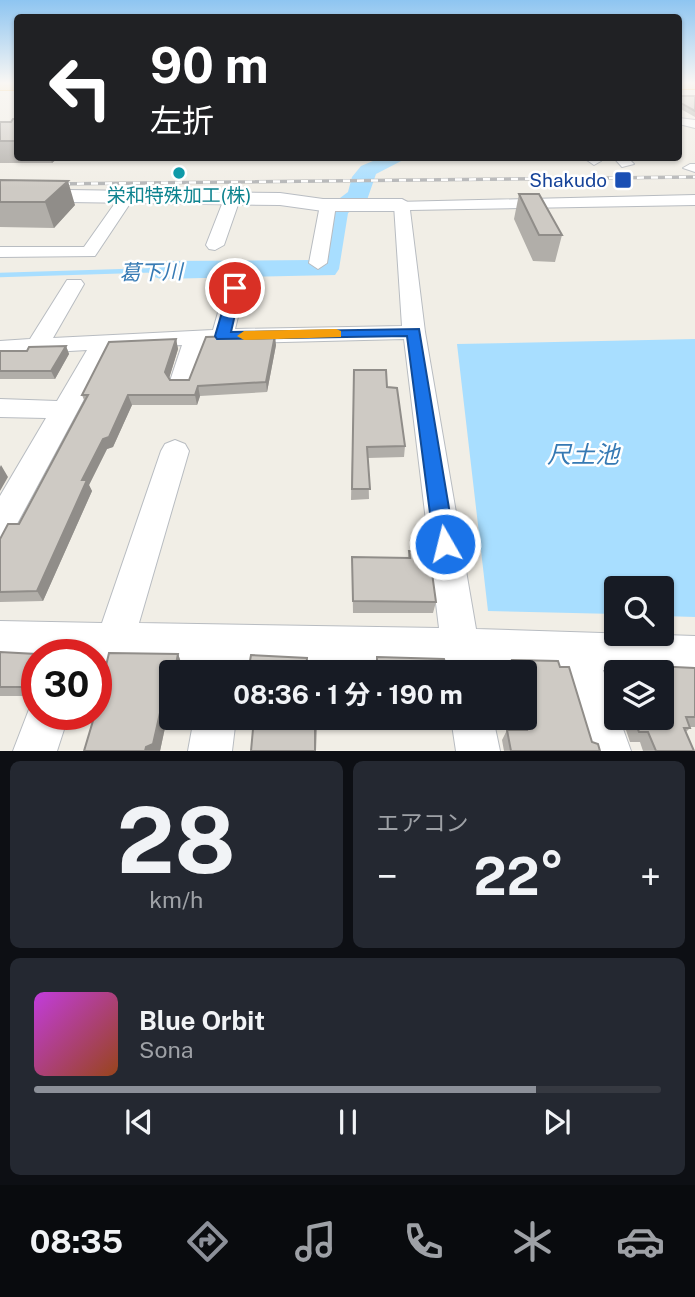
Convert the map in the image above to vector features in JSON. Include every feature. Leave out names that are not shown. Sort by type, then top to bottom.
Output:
[{"type":"street","points":[[0,195],[125,199],[280,199],[339,205],[695,200]]},
{"type":"street","points":[[0,252],[89,252],[125,199]]},
{"type":"street","points":[[215,245],[232,199]]},
{"type":"street","points":[[317,263],[339,205]]},
{"type":"street","points":[[402,205],[414,332],[462,660]]},
{"type":"street","points":[[37,346],[74,284]]},
{"type":"street","points":[[222,336],[235,288]]},
{"type":"street","points":[[0,348],[222,336],[414,332]]},
{"type":"street","points":[[182,381],[196,338]]},
{"type":"street","points":[[0,525],[103,342]]},
{"type":"street","points":[[0,408],[65,410]]},
{"type":"street","points":[[175,451],[114,643],[224,659],[343,660]]},
{"type":"street","points":[[0,640],[21,642]]},
{"type":"street","points":[[578,649],[608,751]]},
{"type":"street","points":[[472,660],[578,649],[695,655]]},
{"type":"street","points":[[35,751],[42,730]]},
{"type":"street","points":[[210,751],[213,730]]},
{"type":"street","points":[[474,730],[478,751]]},
{"type":"water","name":"尺土池","points":[[695,339],[695,617],[674,616],[674,576],[604,576],[604,614],[488,611],[457,344]]},
{"type":"building","points":[[14,119],[14,141],[0,141],[0,122],[11,122]]},
{"type":"building","points":[[0,180],[68,181],[45,202],[0,202]]},
{"type":"building","points":[[519,194],[539,194],[562,235],[539,235]]},
{"type":"building","points":[[275,335],[266,382],[198,386],[195,395],[128,395],[109,437],[103,439],[82,480],[87,480],[37,591],[0,592],[0,539],[8,524],[19,524],[88,395],[82,395],[109,342],[176,339],[165,372],[170,380],[189,380],[206,337]]},
{"type":"building","points":[[66,346],[51,371],[0,371],[0,351]]},
{"type":"building","points":[[354,370],[386,370],[387,387],[397,388],[405,446],[367,447],[370,489],[352,489]]},
{"type":"building","points":[[409,551],[429,551],[436,602],[353,601],[352,557],[410,558]]},
{"type":"building","points":[[0,652],[21,653],[21,687],[0,687]]},
{"type":"building","points":[[112,653],[178,654],[177,660],[159,660],[159,717],[153,744],[146,747],[145,751],[84,751],[90,730],[112,730]]},
{"type":"building","points":[[251,655],[307,658],[307,660],[250,660]]},
{"type":"building","points":[[377,657],[444,660],[377,660]]},
{"type":"building","points":[[537,661],[558,661],[560,667],[569,667],[592,742],[598,744],[600,751],[511,751],[507,730],[537,730]]},
{"type":"building","points":[[674,667],[695,668],[695,717],[686,717],[690,728],[684,728],[694,751],[656,751],[648,732],[638,730],[674,730]]},
{"type":"building","points":[[253,730],[315,730],[315,751],[251,751]]},
{"type":"waterway","name":"葛下川","points":[[161,270],[325,269],[336,210],[359,195],[363,177],[368,170],[390,161]]},
{"type":"waterway","name":"葛下川","points":[[0,275],[161,270]]},
{"type":"railway","points":[[49,184],[695,177]]},
{"type":"slow traffic","points":[[244,336],[336,334]]},
{"type":"place","name":"栄和特殊加工(株)","points":[[179,173]]},
{"type":"place","name":"Shakudo","points":[[623,180]]},
{"type":"route","points":[[235,288],[222,336],[414,332],[445,544]]}]
